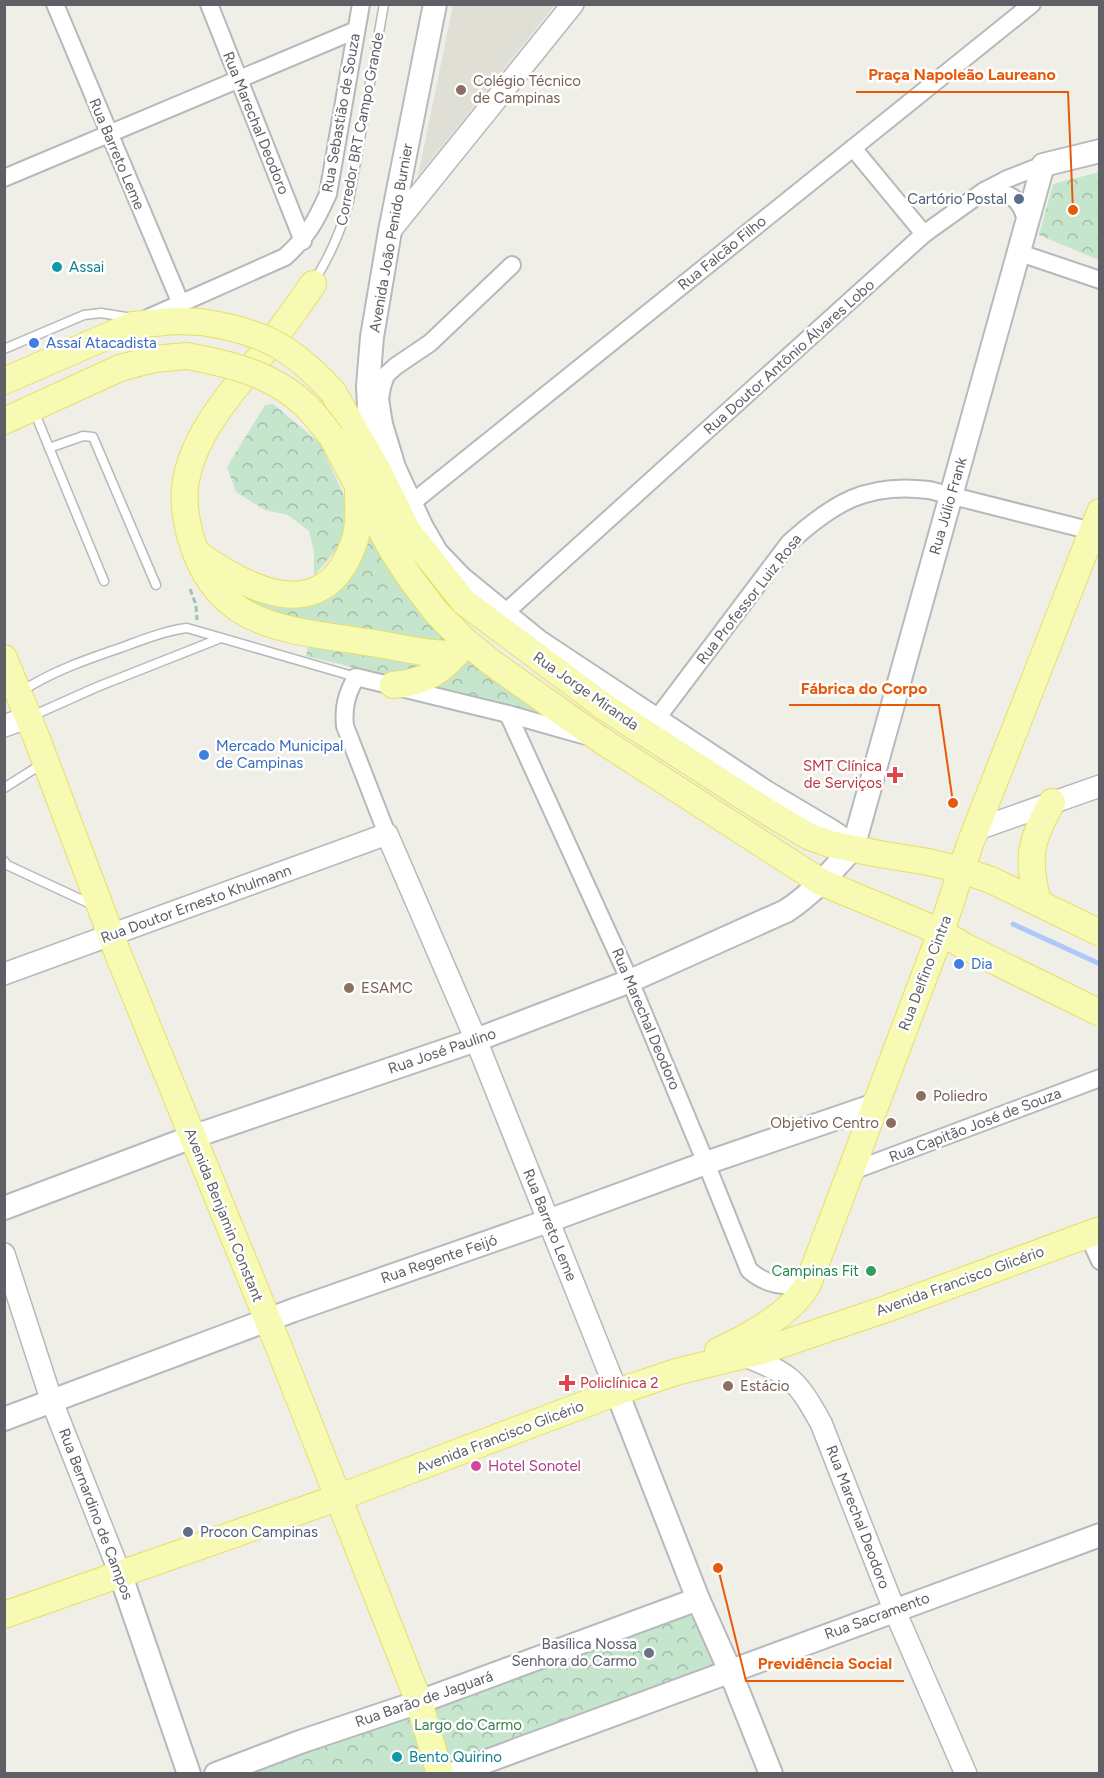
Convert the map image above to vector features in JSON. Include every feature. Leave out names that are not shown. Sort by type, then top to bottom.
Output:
[{"type":"main road","name":"Avenida João Penido Burnier","points":[[379,473],[370,429],[368,386],[372,338],[390,231],[435,4]]},
{"type":"main road","name":"Rua Doutor Antônio Álvares Lobo","points":[[1043,165],[1100,151]]},
{"type":"main road","name":"Rua Júlio Frank","points":[[851,848],[1043,165]]},
{"type":"main road","points":[[313,284],[289,320],[213,417],[195,451],[186,480],[183,500],[185,519],[195,551],[215,589],[244,614],[262,621],[302,632],[434,653],[460,647]]},
{"type":"main road","name":"Rua Jorge Miranda","points":[[4,381],[139,322],[201,322],[231,327],[253,333],[286,350],[310,367],[333,392],[379,473],[407,530],[464,602],[606,708],[766,811],[808,836],[851,848]]},
{"type":"main road","name":"Rua Jorge Miranda","points":[[4,420],[120,368],[154,359],[187,356],[225,363],[285,389],[306,405],[332,437],[392,550],[460,647],[492,663],[601,740],[821,882],[941,932],[964,946],[1100,1013]]},
{"type":"main road","points":[[195,551],[211,563],[255,588],[295,595],[316,591],[331,580],[354,545],[357,529],[358,488]]},
{"type":"main road","name":"Rua Delfino Cintra","points":[[676,1372],[760,1330],[792,1302],[808,1284],[941,932],[975,830],[1097,525]]},
{"type":"main road","points":[[393,686],[411,684],[429,678],[444,667],[460,647],[467,621],[464,602]]},
{"type":"main road","name":"Avenida Benjamin Constant","points":[[4,658],[29,717],[101,909],[419,1702],[440,1773]]},
{"type":"main road","points":[[1038,903],[1030,866],[1031,848],[1039,826],[1052,802]]},
{"type":"main road","points":[[851,848],[929,862],[991,880],[1100,933]]},
{"type":"main road","name":"Rua José Paulino","points":[[4,1208],[192,1137],[476,1040],[630,981],[786,911],[801,902],[851,848]]},
{"type":"main road","name":"Rua Regente Feijó","points":[[4,1419],[266,1320],[548,1221],[706,1162],[875,1105]]},
{"type":"main road","name":"Avenida Francisco Glicério","points":[[4,1615],[121,1576],[337,1498],[617,1392],[676,1372],[745,1356],[886,1309],[1094,1232]]},
{"type":"main road","name":"Rua Barreto Leme","points":[[617,1392],[698,1599],[771,1773]]},
{"type":"main road","name":"Rua Sacramento","points":[[452,1773],[1100,1535]]},
{"type":"main road","name":"Rua Bernardino de Campos","points":[[121,1576],[189,1773]]},
{"type":"main road","name":"Rua Barão de Jaguará","points":[[216,1773],[419,1702],[698,1599]]},
{"type":"street","name":"Rua Barreto Leme","points":[[55,4],[180,304]]},
{"type":"street","name":"Rua Marechal Deodoro","points":[[209,4],[303,241]]},
{"type":"street","name":"Rua Sebastião de Souza","points":[[139,322],[285,257],[303,241],[319,215],[328,194],[361,4]]},
{"type":"street","points":[[390,231],[573,4]]},
{"type":"street","name":"Rua Falcão Filho","points":[[413,502],[1032,4]]},
{"type":"street","points":[[4,178],[356,30]]},
{"type":"street","points":[[853,148],[924,234]]},
{"type":"street","name":"Rua Doutor Antônio Álvares Lobo","points":[[507,611],[924,234],[984,191],[1043,165]]},
{"type":"street","points":[[984,191],[1000,192],[1019,202],[1024,210],[1027,226]]},
{"type":"street","points":[[1020,253],[1100,280]]},
{"type":"street","name":"Rua Jorge Miranda","points":[[512,265],[430,343],[396,366],[387,375],[380,399],[384,424],[398,467],[413,502],[439,550],[463,576],[540,639],[768,790],[841,834],[851,848]]},
{"type":"street","name":"Rua Professor Luiz Rosa","points":[[658,717],[789,543],[816,519],[842,502],[872,491],[906,487],[1097,525]]},
{"type":"street","name":"Rua Barreto Leme","points":[[356,677],[346,697],[345,726],[387,834],[476,1040],[617,1392]]},
{"type":"street","name":"Rua Jorge Miranda","points":[[356,677],[508,714],[601,740]]},
{"type":"street","name":"Rua Marechal Deodoro","points":[[508,714],[630,981],[749,1270],[755,1276],[773,1284],[791,1286],[808,1284]]},
{"type":"street","points":[[4,726],[29,717]]},
{"type":"street","points":[[975,830],[1100,786]]},
{"type":"street","name":"Rua Doutor Ernesto Khulmann","points":[[4,974],[387,834]]},
{"type":"street","name":"Rua Capitão José de Souza","points":[[850,1172],[1100,1078]]},
{"type":"street","points":[[1094,1232],[1100,1261]]},
{"type":"street","name":"Rua Bernardino de Campos","points":[[4,1254],[52,1402],[121,1576]]},
{"type":"street","name":"Rua Marechal Deodoro","points":[[745,1356],[777,1369],[792,1380],[805,1395],[821,1424],[894,1609],[966,1773]]},
{"type":"lane","name":"Corredor BRT Campo Grande","points":[[313,284],[329,258],[349,201],[384,4]]},
{"type":"lane","points":[[4,349],[91,313],[139,322]]},
{"type":"lane","points":[[33,408],[104,581]]},
{"type":"lane","points":[[49,448],[83,436],[93,437],[156,585]]},
{"type":"lane","points":[[19,693],[63,668],[163,632],[187,628],[356,677]]},
{"type":"lane","points":[[29,717],[220,638]]},
{"type":"lane","points":[[4,788],[45,762]]},
{"type":"lane","points":[[4,861],[7,865],[101,909]]},
{"type":"shaded area","name":"Colégio Técnico de Campinas","points":[[453,5],[555,5],[418,176]]},
{"type":"green space","points":[[1100,172],[1099,260],[1039,235],[1053,184]]},
{"type":"green space","points":[[273,404],[320,443],[347,502],[342,543],[314,576],[314,552],[309,531],[288,515],[265,510],[236,492],[227,467],[265,405]]},
{"type":"green space","points":[[370,533],[400,587],[451,641],[286,620],[239,602],[218,580],[252,599],[311,602],[341,588]]},
{"type":"green space","points":[[309,641],[466,654],[554,716],[306,656]]},
{"type":"green space","name":"Largo do Carmo","points":[[698,1599],[729,1668],[444,1773],[204,1774]]},
{"type":"waterway","points":[[1013,924],[1100,964]]},
{"type":"place","name":"Colégio Técnico de Campinas","points":[[461,90]]},
{"type":"place","name":"Cartório Postal","points":[[1019,199]]},
{"type":"place","name":"Praça Napoleão Laureano","points":[[1073,210]]},
{"type":"place","name":"Assai","points":[[57,267]]},
{"type":"place","name":"Assaí Atacadista","points":[[34,343]]},
{"type":"place","name":"Mercado Municipal de Campinas","points":[[204,755]]},
{"type":"place","name":"SMT Clínica de Serviços","points":[[895,775]]},
{"type":"place","name":"Fábrica do Corpo","points":[[953,803]]},
{"type":"place","name":"Dia","points":[[959,964]]},
{"type":"place","name":"ESAMC","points":[[349,988]]},
{"type":"place","name":"Poliedro","points":[[921,1096]]},
{"type":"place","name":"Objetivo Centro","points":[[891,1123]]},
{"type":"place","name":"Campinas Fit","points":[[871,1271]]},
{"type":"place","name":"Policlínica 2","points":[[567,1383]]},
{"type":"place","name":"Estácio","points":[[728,1386]]},
{"type":"place","name":"Hotel Sonotel","points":[[476,1466]]},
{"type":"place","name":"Procon Campinas","points":[[188,1532]]},
{"type":"place","name":"Previdência Social","points":[[718,1568]]},
{"type":"place","name":"Basílica Nossa Senhora do Carmo","points":[[649,1653]]},
{"type":"place","name":"Bento Quirino","points":[[397,1757]]}]
